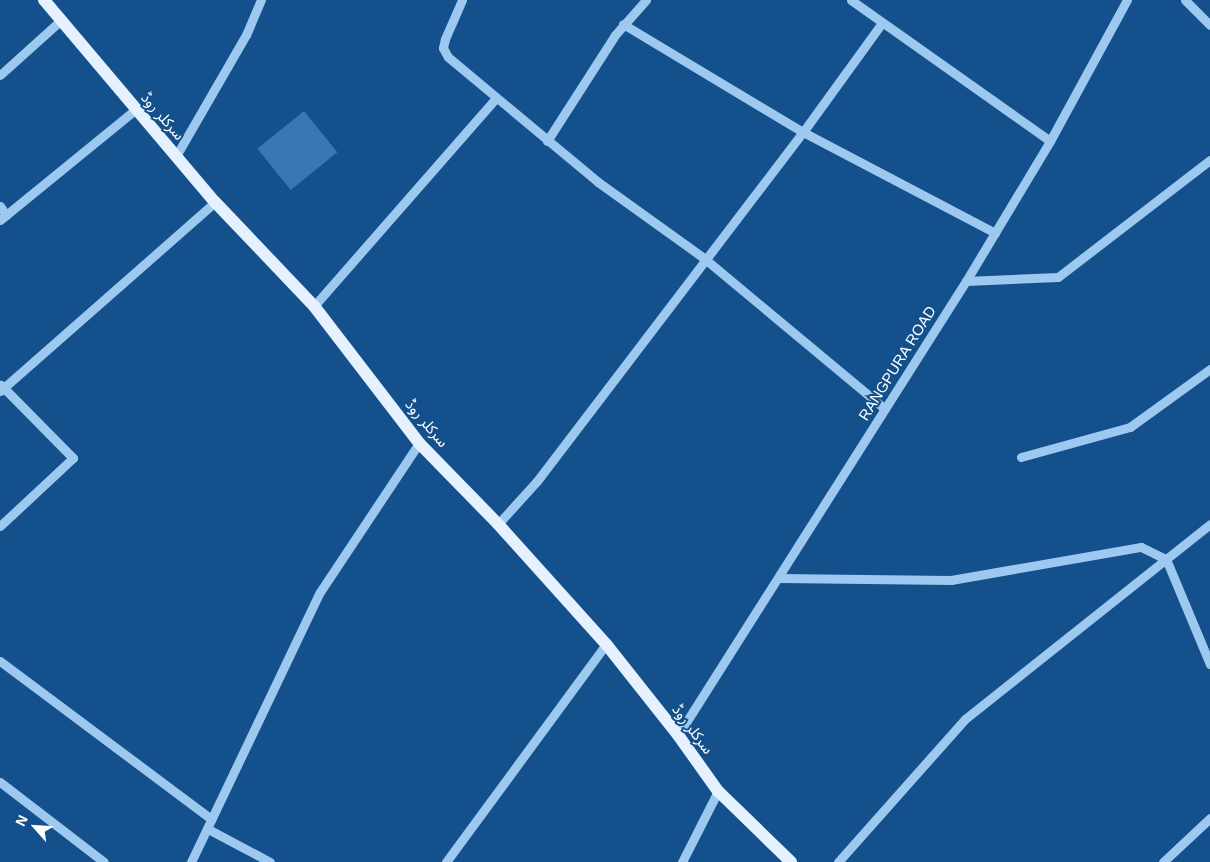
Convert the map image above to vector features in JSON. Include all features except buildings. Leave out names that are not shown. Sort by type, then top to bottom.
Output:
[{"type":"main road","name":"سرکلر روڈ","points":[[44,0],[215,202],[314,306],[419,443],[498,524],[606,644],[678,734],[718,791],[791,862]]},
{"type":"street","points":[[176,156],[246,35],[261,0]]},
{"type":"street","points":[[462,0],[443,48],[448,58],[495,99],[598,182],[705,259],[885,409]]},
{"type":"street","points":[[547,140],[623,24],[646,0]]},
{"type":"street","points":[[850,0],[1050,141]]},
{"type":"street","name":"RANGPURA ROAD","points":[[678,734],[966,281],[1050,141],[1127,0]]},
{"type":"street","points":[[1185,0],[1210,25]]},
{"type":"street","points":[[0,75],[61,20]]},
{"type":"street","points":[[498,524],[537,481],[803,132],[882,23]]},
{"type":"street","points":[[623,24],[803,132],[995,233]]},
{"type":"street","points":[[314,306],[495,99]]},
{"type":"street","points":[[0,206],[3,218],[136,109]]},
{"type":"street","points":[[966,281],[1058,277],[1210,160]]},
{"type":"street","points":[[0,526],[73,458],[1,387],[215,202]]},
{"type":"street","points":[[1021,457],[1130,427],[1210,369]]},
{"type":"street","points":[[191,862],[320,592],[419,443]]},
{"type":"street","points":[[838,862],[964,719],[1210,524]]},
{"type":"street","points":[[778,578],[951,580],[1141,547],[1166,559],[1210,664]]},
{"type":"street","points":[[446,862],[606,644]]},
{"type":"street","points":[[0,661],[211,819]]},
{"type":"street","points":[[0,782],[104,862]]},
{"type":"street","points":[[682,862],[718,791]]},
{"type":"street","points":[[1163,862],[1210,818]]},
{"type":"street","points":[[208,829],[270,862]]}]
